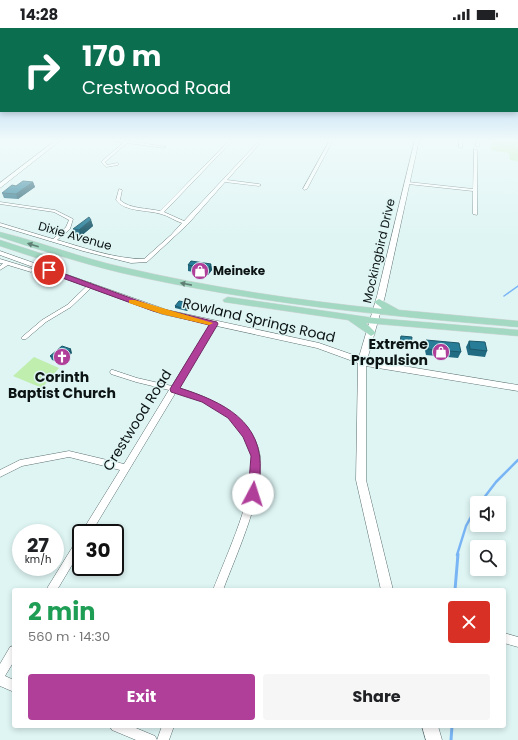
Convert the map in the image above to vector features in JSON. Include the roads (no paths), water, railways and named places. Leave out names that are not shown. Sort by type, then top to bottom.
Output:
[{"type":"main road","points":[[0,234],[78,258],[172,281],[289,301],[377,312],[398,319],[518,333]]},
{"type":"main road","points":[[0,243],[98,272],[202,295],[348,318],[362,325],[371,333],[379,327],[398,319],[518,324]]},
{"type":"main road","points":[[202,295],[357,314],[370,315],[377,312],[391,319],[518,329]]},
{"type":"main road","points":[[348,318],[387,309],[398,319]]},
{"type":"street","points":[[0,186],[16,173]]},
{"type":"street","points":[[161,212],[199,173]]},
{"type":"street","points":[[120,190],[118,200],[120,203],[129,207],[161,212],[176,221],[186,223],[232,173]]},
{"type":"street","points":[[305,189],[314,173]]},
{"type":"street","name":"Mockingbird Drive","points":[[387,588],[361,480],[362,362],[377,312],[410,173]]},
{"type":"street","points":[[474,214],[475,173]]},
{"type":"street","points":[[226,180],[258,185]]},
{"type":"street","points":[[408,182],[474,190]]},
{"type":"street","points":[[0,203],[56,211],[71,219],[68,228],[53,241]]},
{"type":"street","name":"Dixie Avenue","points":[[0,224],[53,241],[127,260],[145,261],[186,223]]},
{"type":"street","name":"Rowland Springs Road","points":[[0,253],[91,285],[155,310],[319,346],[362,362],[518,388]]},
{"type":"street","points":[[0,261],[30,270]]},
{"type":"street","points":[[0,268],[7,264]]},
{"type":"street","points":[[24,338],[44,321],[70,306],[91,285]]},
{"type":"street","name":"Crestwood Road","points":[[92,524],[214,324]]},
{"type":"street","points":[[114,372],[124,377],[174,389],[206,400],[232,416],[248,435],[256,456],[253,494],[219,588]]},
{"type":"street","points":[[0,474],[20,463],[69,454],[126,468]]},
{"type":"street","points":[[52,588],[72,556]]},
{"type":"street","points":[[506,639],[518,642]]},
{"type":"street","points":[[0,674],[12,654]]},
{"type":"street","points":[[0,680],[12,685]]},
{"type":"street","points":[[121,728],[151,740]]},
{"type":"street","points":[[163,740],[167,728]]},
{"type":"street","points":[[431,728],[434,740]]},
{"type":"waterway","points":[[504,296],[518,286]]},
{"type":"waterway","points":[[485,496],[496,482],[518,460]]},
{"type":"waterway","points":[[457,555],[466,526],[470,519]]},
{"type":"waterway","points":[[455,588],[458,554]]},
{"type":"waterway","points":[[451,740],[452,728]]},
{"type":"place","name":"Meineke","points":[[200,271]]},
{"type":"place","name":"Extreme Propulsion","points":[[441,352]]},
{"type":"place","name":"Corinth Baptist Church","points":[[62,357]]}]
